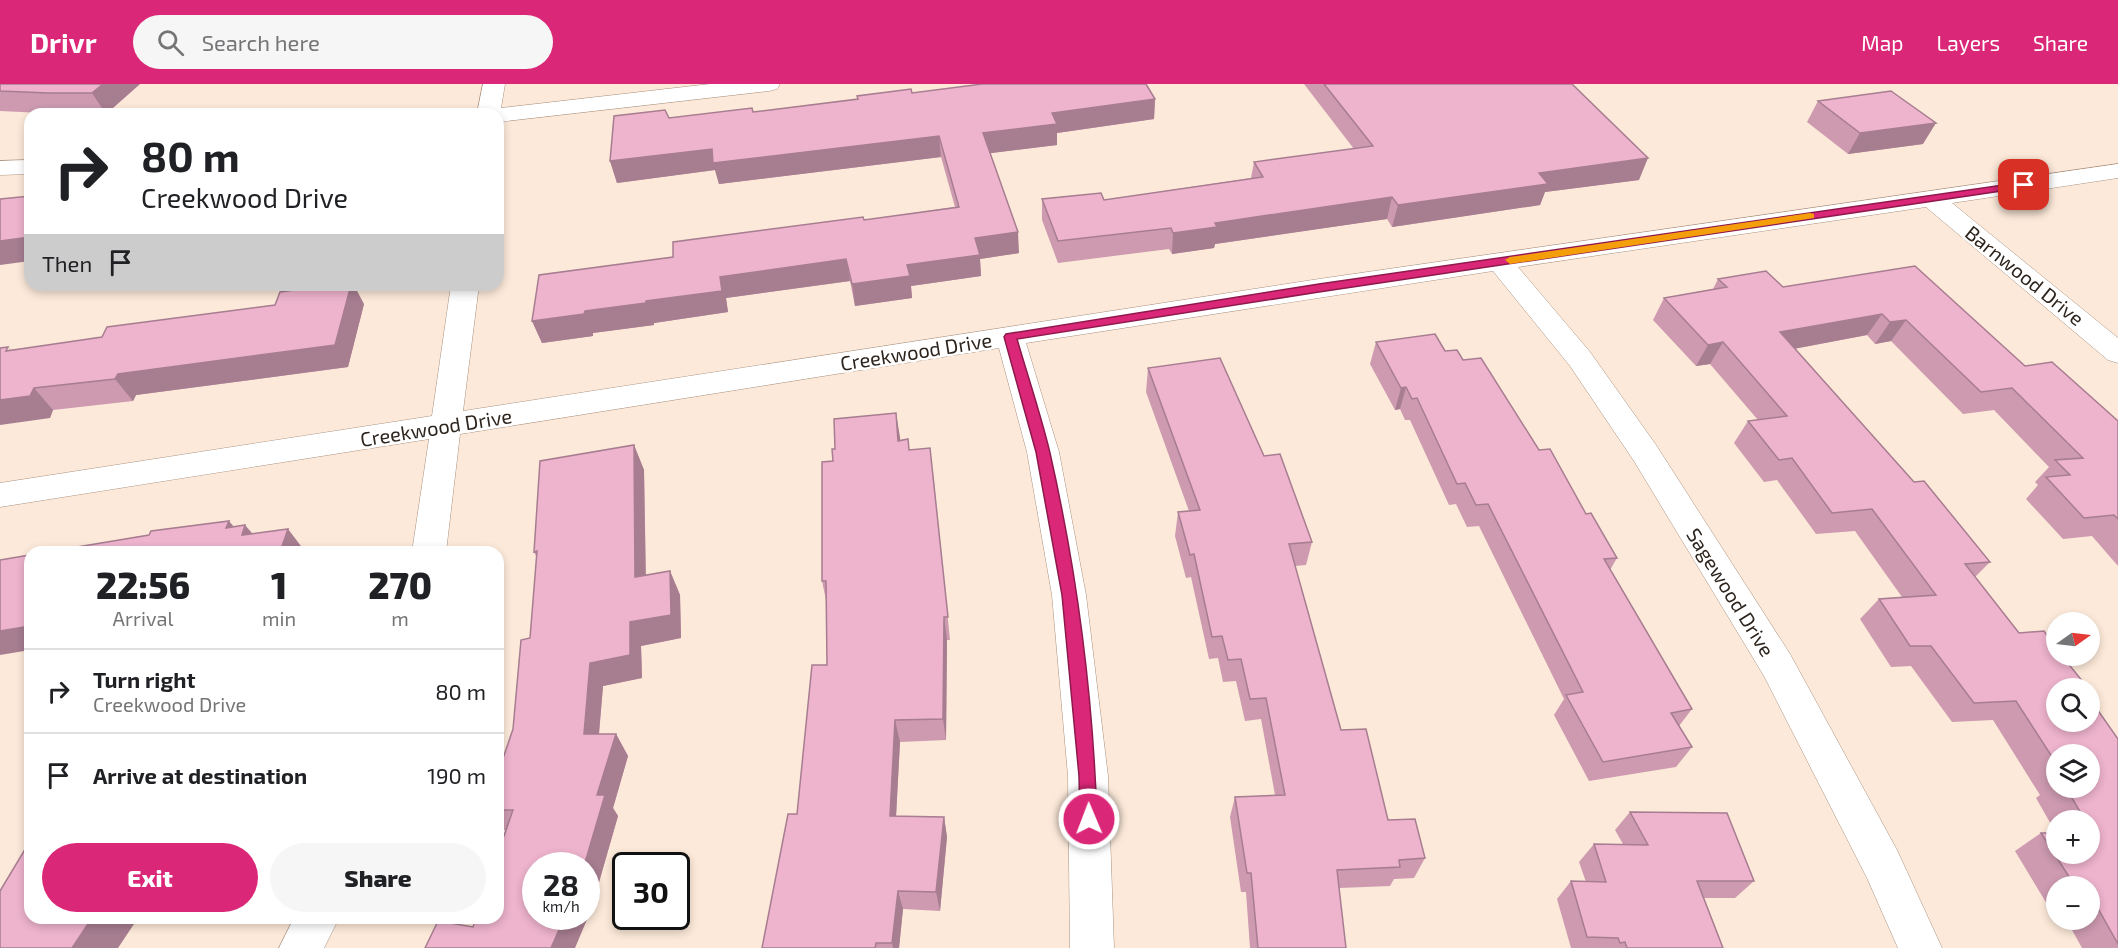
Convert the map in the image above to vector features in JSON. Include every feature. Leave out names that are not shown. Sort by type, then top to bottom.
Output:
[{"type":"street","points":[[489,108],[494,84]]},
{"type":"street","points":[[504,114],[769,84]]},
{"type":"street","points":[[0,168],[24,167]]},
{"type":"street","name":"Creekwood Drive","points":[[0,495],[1500,262],[2118,171]]},
{"type":"street","name":"Barnwood Drive","points":[[1931,198],[2118,353]]},
{"type":"street","name":"Sagewood Drive","points":[[1500,262],[1580,359],[1645,453],[1777,665],[1881,864],[1920,948]]},
{"type":"street","points":[[430,546],[464,291]]},
{"type":"street","points":[[1010,337],[1043,452],[1070,595],[1088,776],[1092,948]]},
{"type":"street","points":[[301,948],[314,924]]},
{"type":"building","points":[[0,84],[103,84],[92,93],[49,93],[0,91]]},
{"type":"building","points":[[982,84],[1146,84],[1155,99],[1052,113],[1057,124],[983,133],[1018,232],[975,238],[980,255],[907,265],[910,276],[852,284],[846,259],[720,277],[722,291],[646,301],[646,303],[585,311],[584,314],[532,321],[539,275],[673,257],[673,242],[959,207],[939,136],[713,163],[712,149],[610,161],[614,116],[665,110],[669,118],[752,108],[753,112],[858,99],[857,96],[911,89],[912,93]]},
{"type":"building","points":[[1324,84],[1572,84],[1648,158],[1539,173],[1548,184],[1398,205],[1392,197],[1215,223],[1217,227],[1173,233],[1171,228],[1058,241],[1042,199],[1101,193],[1104,200],[1263,177],[1254,162],[1373,146]]},
{"type":"building","points":[[1891,91],[1936,123],[1860,133],[1818,101]]},
{"type":"building","points":[[24,197],[24,238],[0,241],[0,199]]},
{"type":"building","points":[[1915,266],[2025,366],[2052,362],[2118,421],[2118,519],[2114,515],[2084,518],[2046,477],[2070,475],[2055,460],[2083,458],[2012,388],[1981,392],[1906,320],[1890,322],[1882,314],[1780,332],[1914,482],[1924,481],[1990,562],[1965,564],[2019,633],[2044,631],[2046,634],[2046,666],[2070,666],[2080,678],[2046,678],[2046,732],[2100,732],[2100,713],[2118,739],[2118,944],[2100,912],[2100,876],[2069,876],[2061,864],[2100,864],[2100,810],[2079,810],[2072,798],[2100,798],[2100,744],[2046,744],[2046,748],[2016,701],[1974,703],[1931,646],[1910,646],[1879,599],[1936,595],[1872,509],[1832,513],[1792,458],[1779,460],[1748,421],[1787,416],[1723,342],[1708,345],[1664,298],[1727,287],[1718,279],[1766,271],[1783,287]]},
{"type":"building","points":[[349,291],[335,345],[118,374],[115,379],[34,388],[30,396],[0,400],[0,348],[8,347],[6,351],[102,337],[107,327],[275,305],[280,292]]},
{"type":"building","points":[[1435,334],[1445,351],[1457,350],[1463,360],[1481,358],[1539,450],[1550,449],[1586,514],[1591,513],[1617,558],[1604,559],[1692,709],[1671,713],[1692,747],[1603,762],[1566,695],[1583,692],[1488,504],[1476,505],[1465,483],[1457,484],[1417,398],[1412,399],[1406,387],[1401,388],[1376,342]]},
{"type":"building","points":[[1220,358],[1264,456],[1280,454],[1312,542],[1289,544],[1341,730],[1366,729],[1388,820],[1415,819],[1425,858],[1399,860],[1400,867],[1337,870],[1346,948],[1258,948],[1251,873],[1247,873],[1235,797],[1285,795],[1266,698],[1250,699],[1241,659],[1228,660],[1222,636],[1212,637],[1194,554],[1190,555],[1178,512],[1200,510],[1148,368]]},
{"type":"building","points":[[896,413],[898,441],[908,439],[909,450],[930,448],[948,617],[944,617],[943,719],[895,720],[890,816],[944,817],[936,892],[898,891],[892,943],[876,943],[875,948],[762,948],[788,814],[797,814],[812,665],[827,665],[826,581],[822,581],[822,462],[833,461],[834,419]]},
{"type":"building","points":[[634,445],[635,577],[670,571],[671,615],[630,622],[630,655],[590,663],[584,734],[616,734],[597,795],[605,795],[588,852],[522,852],[522,930],[559,930],[551,948],[425,948],[437,924],[473,927],[474,924],[504,924],[504,836],[513,810],[504,810],[504,755],[513,729],[521,640],[530,638],[537,551],[534,552],[540,461]]},
{"type":"building","points":[[229,521],[226,528],[245,525],[242,535],[288,529],[282,546],[83,546],[149,535],[151,531]]},
{"type":"building","points":[[24,556],[24,627],[0,631],[0,560]]},
{"type":"building","points":[[1630,812],[1727,813],[1754,881],[1697,881],[1723,948],[1627,948],[1625,942],[1620,943],[1618,938],[1587,937],[1571,881],[1606,882],[1594,844],[1648,845]]},
{"type":"building","points":[[24,851],[24,924],[88,924],[72,948],[0,948],[0,891]]},
{"type":"slow traffic","points":[[1510,260],[1810,216]]},
{"type":"route","points":[[1089,819],[1088,776],[1070,595],[1043,452],[1010,337],[1319,288],[2024,185]]}]
